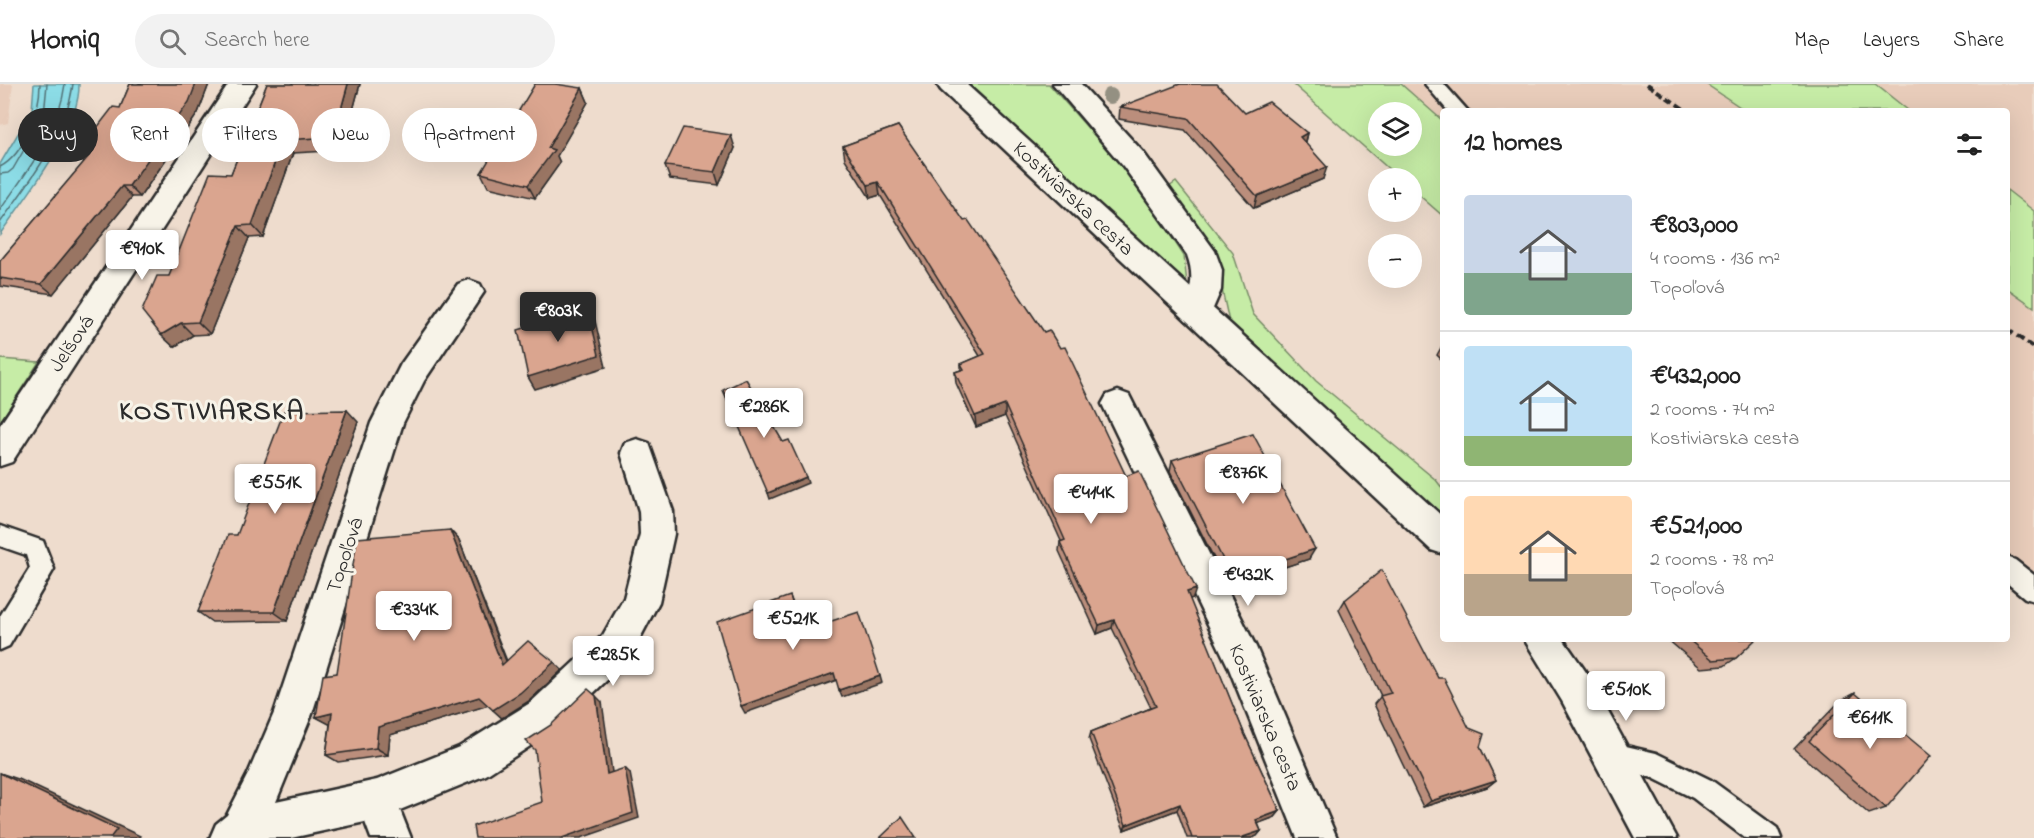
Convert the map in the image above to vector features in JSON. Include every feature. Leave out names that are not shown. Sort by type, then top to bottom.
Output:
[{"type":"street","name":"Jelšová","points":[[0,452],[243,84]]},
{"type":"street","name":"Kostiviarska cesta","points":[[950,84],[1440,536]]},
{"type":"street","points":[[1066,84],[1133,159],[1200,250],[1207,270],[1207,280],[1206,290],[1197,312]]},
{"type":"street","name":"Topoľová","points":[[236,834],[262,788],[293,714],[387,423],[412,373],[469,292]]},
{"type":"street","name":"Kostiviarska cesta","points":[[1118,404],[1243,659],[1317,838]]},
{"type":"street","name":"Topoľová","points":[[236,834],[378,800],[472,761],[543,716],[616,647],[640,602],[657,534],[656,511],[637,453]]},
{"type":"street","points":[[1544,642],[1575,688],[1657,838]]},
{"type":"street","points":[[378,800],[391,838]]},
{"type":"lane","points":[[1434,84],[1456,108]]},
{"type":"lane","points":[[0,536],[35,548],[42,569],[0,638]]},
{"type":"lane","points":[[2010,570],[2034,590]]},
{"type":"lane","points":[[1613,756],[1656,766],[1702,789],[1767,838]]},
{"type":"shaded area","points":[[0,84],[13,84],[8,123],[0,125]]},
{"type":"shaded area","points":[[1401,84],[1706,84],[1742,108],[1440,108],[1440,118]]},
{"type":"shaded area","points":[[1875,84],[2034,84],[2034,211],[2010,192],[2010,108],[1905,108]]},
{"type":"shaded area","points":[[2010,290],[2034,307],[2034,585],[2010,570]]},
{"type":"green space","points":[[969,84],[1049,84],[1137,184],[1184,256],[1187,284]]},
{"type":"green space","points":[[1293,84],[1401,84],[1421,102],[1368,102],[1368,151]]},
{"type":"green space","points":[[1706,84],[1875,84],[1905,108],[1742,108]]},
{"type":"green space","points":[[1422,102],[1440,118],[1440,213],[1422,198],[1422,168],[1388,168],[1374,156],[1422,156]]},
{"type":"green space","points":[[1176,182],[1233,253],[1253,314],[1316,381],[1436,480],[1440,485],[1440,514],[1229,322],[1215,257],[1170,194],[1169,187]]},
{"type":"green space","points":[[2010,192],[2034,211],[2034,307],[2010,290]]},
{"type":"green space","points":[[0,359],[39,362],[0,422]]},
{"type":"water","points":[[34,84],[79,84],[75,108],[32,108]]},
{"type":"water","points":[[18,134],[18,162],[50,162],[0,234],[0,164]]},
{"type":"building","points":[[130,84],[196,84],[185,108],[120,108]]},
{"type":"building","points":[[267,84],[348,84],[341,108],[311,108],[311,138],[299,139],[299,108],[257,108]]},
{"type":"building","points":[[535,84],[582,88],[548,148],[554,150],[528,185],[481,173],[488,162],[537,162],[537,108],[520,108]]},
{"type":"building","points":[[1180,84],[1217,84],[1245,113],[1269,102],[1307,133],[1300,137],[1327,167],[1257,196],[1188,118],[1120,107]]},
{"type":"building","points":[[110,111],[110,162],[146,162],[129,186],[122,186],[41,284],[0,278],[0,261],[84,162],[98,162],[98,126]]},
{"type":"building","points":[[898,126],[964,221],[968,220],[1044,332],[1049,330],[1060,348],[1065,347],[1126,476],[1139,471],[1196,589],[1187,592],[1244,733],[1280,811],[1256,820],[1261,831],[1240,838],[1192,838],[1180,804],[1126,825],[1091,732],[1156,706],[1114,620],[1099,625],[1060,542],[1065,540],[1005,405],[975,416],[955,372],[964,369],[961,364],[985,354],[878,182],[868,185],[843,146]]},
{"type":"building","points":[[683,128],[731,135],[715,172],[665,166]]},
{"type":"building","points":[[236,162],[275,162],[252,225],[238,226],[198,322],[181,323],[161,335],[142,311],[157,276],[169,276],[210,173],[231,174]]},
{"type":"building","points":[[588,309],[599,355],[528,377],[518,330]]},
{"type":"building","points":[[746,379],[783,442],[789,440],[806,477],[768,493],[723,390]]},
{"type":"building","points":[[347,410],[274,612],[198,612],[228,535],[237,535],[284,411]]},
{"type":"building","points":[[1253,434],[1315,549],[1232,577],[1172,460]]},
{"type":"building","points":[[450,530],[502,665],[528,641],[554,662],[520,693],[493,710],[479,697],[378,727],[376,748],[326,755],[332,713],[316,717],[323,675],[337,673],[357,538]]},
{"type":"building","points":[[1382,570],[1438,678],[1444,678],[1469,728],[1484,734],[1480,747],[1496,780],[1431,801],[1380,696],[1391,693],[1345,600]]},
{"type":"building","points":[[790,596],[801,631],[859,612],[880,676],[839,690],[834,673],[741,706],[717,622]]},
{"type":"building","points":[[1692,642],[1753,642],[1736,658],[1713,660]]},
{"type":"building","points":[[588,689],[596,696],[607,774],[625,768],[633,813],[562,838],[475,838],[473,826],[542,802],[535,750],[526,741],[551,725]]},
{"type":"building","points":[[1855,693],[1931,756],[1886,808],[1809,741]]},
{"type":"building","points":[[0,773],[117,829],[110,838],[0,838]]},
{"type":"building","points":[[902,817],[916,838],[880,838]]},
{"type":"railway","points":[[1647,84],[1683,108]]},
{"type":"railway","points":[[2010,331],[2034,348]]},
{"type":"district","name":"KOSTIVIARSKA","points":[[212,410]]}]
